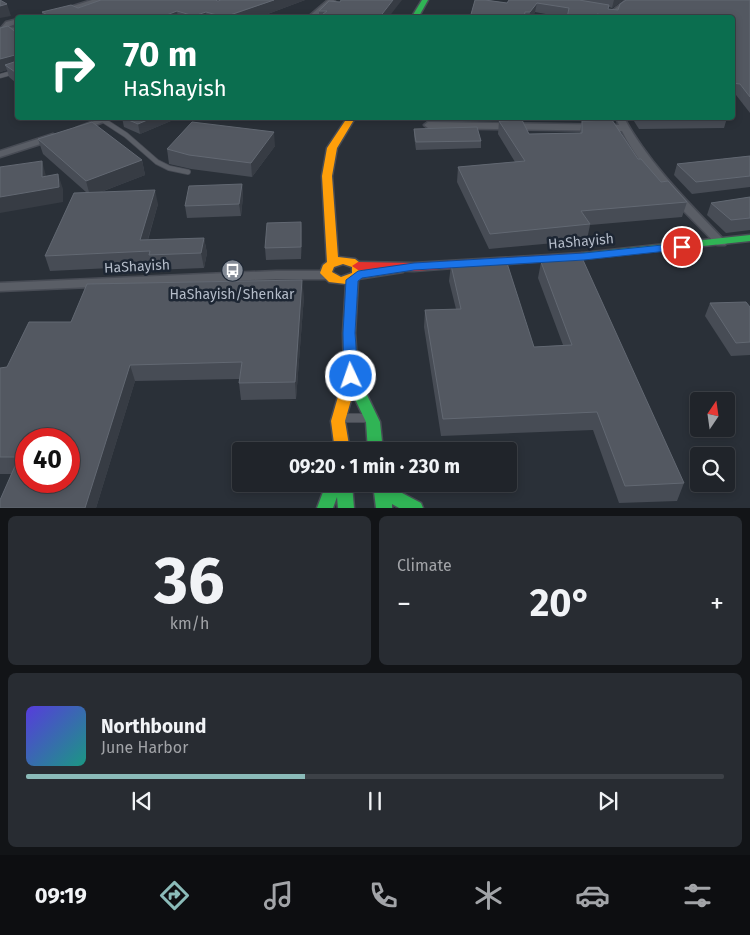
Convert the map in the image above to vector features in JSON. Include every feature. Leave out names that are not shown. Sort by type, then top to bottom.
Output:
[{"type":"main road","points":[[416,15],[426,0]]},
{"type":"main road","points":[[349,333],[331,271],[331,230],[327,176],[332,148],[350,120]]},
{"type":"main road","points":[[331,230],[346,260],[356,273],[349,333],[351,376],[338,421],[341,442]]},
{"type":"main road","name":"HaShayish","points":[[414,267],[584,256],[721,243],[750,238]]},
{"type":"main road","points":[[331,271],[346,260]]},
{"type":"main road","points":[[331,271],[356,273]]},
{"type":"main road","points":[[351,376],[373,422],[375,442]]},
{"type":"main road","points":[[325,508],[331,492]]},
{"type":"main road","points":[[345,492],[346,508]]},
{"type":"main road","points":[[382,492],[384,508]]},
{"type":"main road","points":[[391,492],[396,498],[415,508]]},
{"type":"street","points":[[48,15],[99,0]]},
{"type":"street","points":[[314,15],[332,0]]},
{"type":"street","points":[[605,10],[612,15],[630,0]]},
{"type":"street","points":[[1,30],[8,23],[15,22]]},
{"type":"street","points":[[1,30],[14,30]]},
{"type":"street","points":[[0,154],[103,120]]},
{"type":"street","points":[[621,120],[624,128],[660,178],[721,243]]},
{"type":"street","points":[[428,125],[624,128]]},
{"type":"street","name":"HaShayish","points":[[356,273],[414,267]]},
{"type":"street","name":"HaShayish","points":[[0,287],[331,271]]},
{"type":"lane","points":[[0,76],[15,73]]},
{"type":"lane","points":[[107,120],[132,139],[156,162],[169,168],[188,172]]},
{"type":"lane","points":[[338,421],[347,418],[363,417],[373,422]]},
{"type":"building","points":[[0,0],[7,4],[0,6]]},
{"type":"building","points":[[101,0],[274,0],[230,15],[217,15],[206,12],[191,15],[177,11],[167,15],[48,15],[42,12],[71,5],[78,8]]},
{"type":"building","points":[[341,0],[393,0],[381,15],[322,15],[327,11],[319,11],[329,1],[340,2]]},
{"type":"building","points":[[475,0],[507,3],[509,0],[579,0],[609,5],[608,9],[618,10],[620,4],[626,0],[750,0],[750,97],[740,84],[735,83],[735,15],[568,15],[569,8],[537,3],[530,12],[525,12],[524,15],[471,15]]},
{"type":"building","points":[[8,26],[15,32],[15,55],[0,59],[0,28]]},
{"type":"building","points":[[15,62],[15,72],[5,65]]},
{"type":"building","points":[[129,120],[147,120],[138,124]]},
{"type":"building","points":[[522,120],[529,134],[582,133],[582,121],[612,120],[638,159],[641,159],[661,182],[668,181],[687,202],[581,211],[590,224],[490,234],[458,167],[525,161],[499,121]]},
{"type":"building","points":[[92,122],[142,160],[86,181],[38,139]]},
{"type":"building","points":[[192,122],[274,132],[251,163],[189,155],[167,149]]},
{"type":"building","points":[[477,127],[481,141],[416,142],[414,129]]},
{"type":"building","points":[[750,156],[750,176],[696,182],[677,164]]},
{"type":"building","points":[[42,161],[42,177],[58,174],[59,187],[0,197],[0,167]]},
{"type":"building","points":[[242,184],[239,204],[185,206],[189,186]]},
{"type":"building","points":[[155,190],[140,240],[204,238],[201,253],[149,255],[150,251],[45,256],[74,193]]},
{"type":"building","points":[[750,197],[750,218],[731,220],[711,203]]},
{"type":"building","points":[[301,222],[301,247],[265,248],[267,223]]},
{"type":"building","points":[[583,260],[684,483],[625,486],[597,412],[443,419],[425,310],[461,309],[451,265],[507,263],[534,347],[572,345],[541,262]]},
{"type":"building","points":[[302,280],[295,382],[239,383],[242,362],[130,365],[85,508],[0,508],[0,500],[15,466],[15,493],[80,493],[80,428],[15,428],[15,457],[0,457],[0,368],[7,367],[29,322],[71,322],[87,284]]},
{"type":"building","points":[[746,302],[750,307],[750,342],[736,343],[710,303]]},
{"type":"traffic: fast","points":[[416,15],[425,0]]},
{"type":"traffic: fast","points":[[582,256],[750,238]]},
{"type":"traffic: fast","points":[[351,376],[373,422],[375,442]]},
{"type":"traffic: fast","points":[[325,508],[331,492]]},
{"type":"traffic: fast","points":[[345,492],[346,508]]},
{"type":"traffic: fast","points":[[382,492],[384,508]]},
{"type":"traffic: fast","points":[[391,492],[396,498],[415,508]]},
{"type":"traffic: slow","points":[[333,262],[327,176],[332,148],[350,120]]},
{"type":"traffic: slow","points":[[342,260],[351,261],[358,266],[358,275],[341,281],[333,279],[326,273],[329,265],[342,260]]},
{"type":"traffic: slow","points":[[341,442],[338,421],[351,376],[349,333],[352,279]]},
{"type":"traffic: jam","points":[[358,266],[414,267],[582,256]]},
{"type":"place","name":"HaShayish/Shenkar","points":[[232,271]]},
{"type":"route","points":[[351,376],[349,333],[352,280],[358,275],[414,267],[584,256],[682,247]]}]
